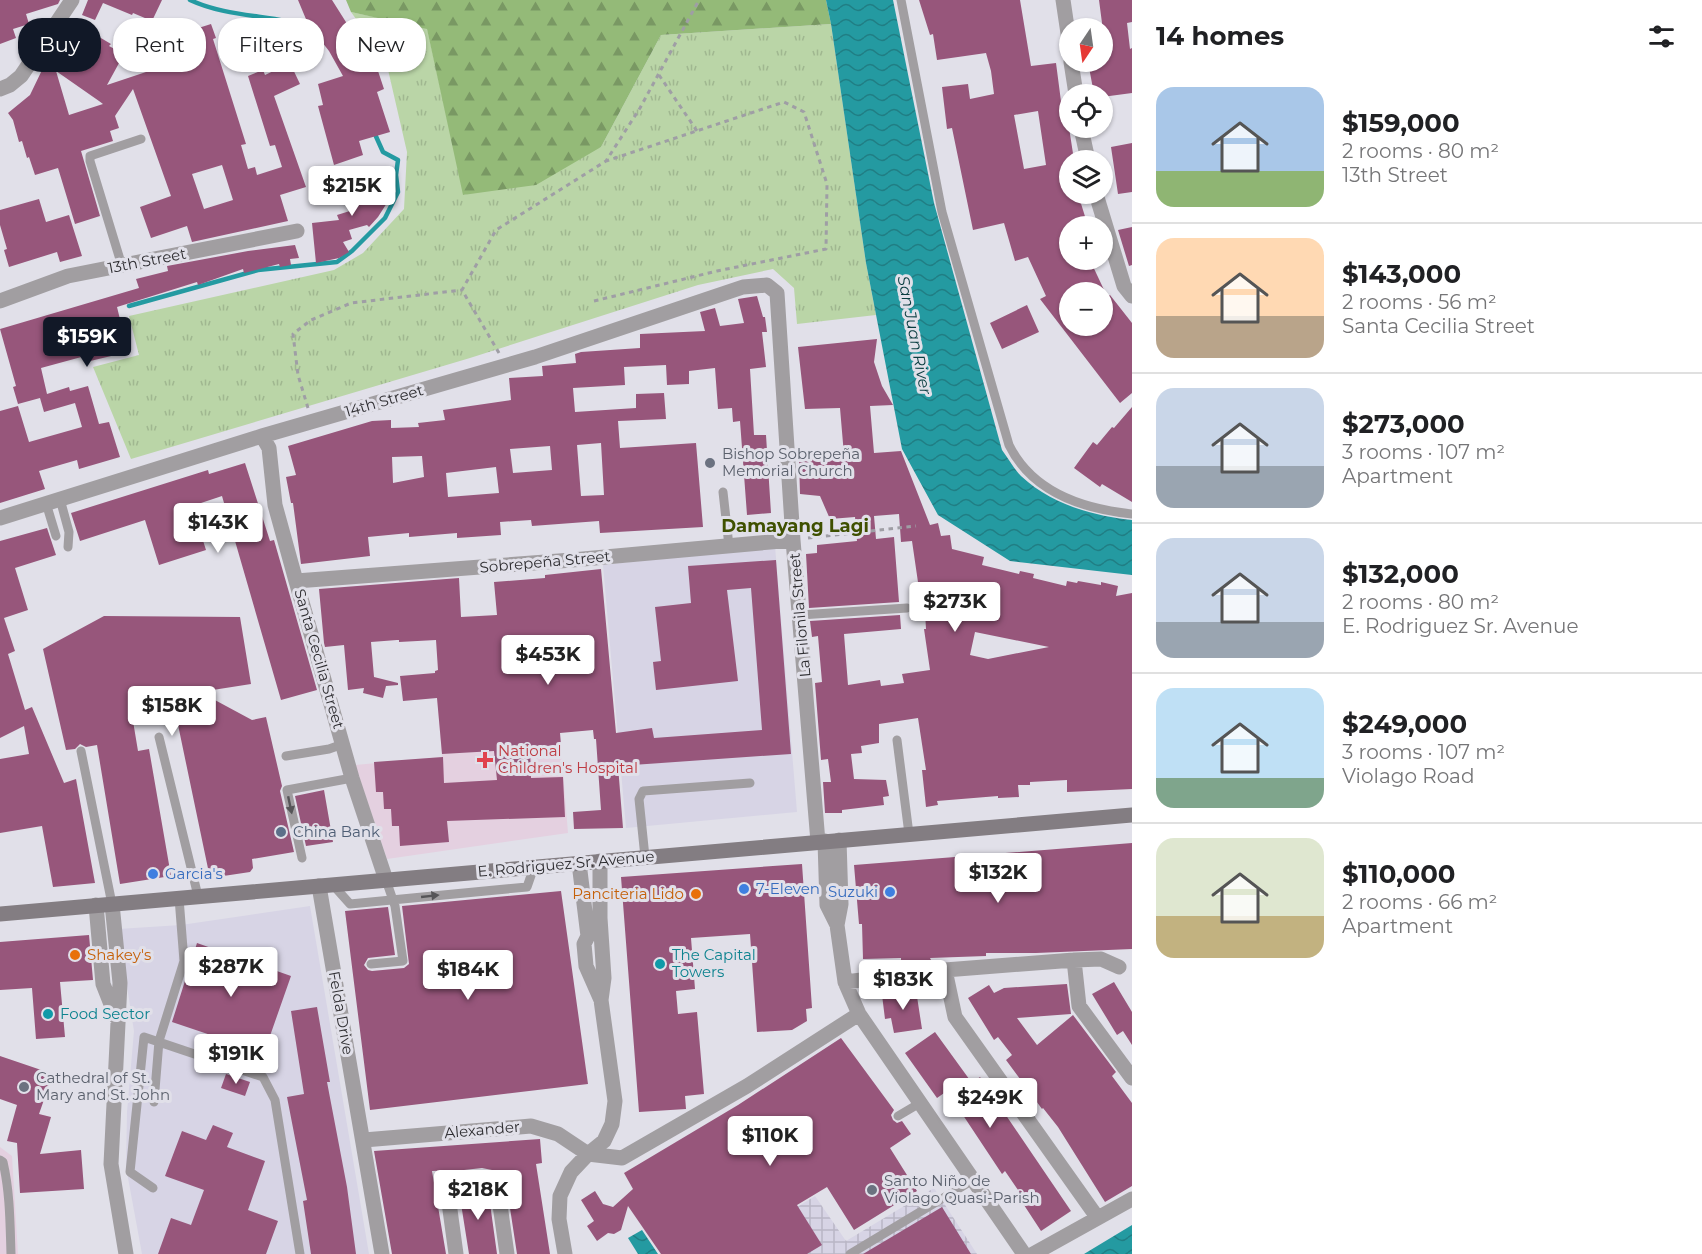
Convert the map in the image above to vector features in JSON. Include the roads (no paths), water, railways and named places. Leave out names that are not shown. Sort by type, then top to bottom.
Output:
[{"type":"main road","name":"E. Rodriguez Sr. Avenue","points":[[0,914],[1132,815]]},
{"type":"street","points":[[0,89],[10,85],[21,76],[72,0]]},
{"type":"street","points":[[1063,0],[1066,18]]},
{"type":"street","points":[[1098,204],[1125,286],[1132,296]]},
{"type":"street","name":"13th Street","points":[[0,301],[68,276],[297,231]]},
{"type":"street","name":"14th Street","points":[[0,518],[262,436],[506,365],[743,287],[767,285]]},
{"type":"street","name":"La Filonila Street","points":[[767,285],[777,293],[793,540],[827,841],[827,905],[837,925],[845,982],[859,1014],[1024,1254]]},
{"type":"street","name":"Santa Cecilia Street","points":[[262,436],[269,448],[275,505],[296,581],[352,778],[386,880]]},
{"type":"street","name":"Sobrepeña Street","points":[[296,581],[573,566],[793,540]]},
{"type":"street","points":[[565,1254],[559,1219],[560,1196],[571,1172],[604,1141],[612,1124],[615,1101],[600,1000],[586,966],[584,944],[593,919],[600,861]]},
{"type":"street","points":[[579,863],[604,978],[600,1000]]},
{"type":"street","name":"Felda Drive","points":[[326,885],[382,1254]]},
{"type":"street","points":[[104,905],[103,984],[119,1026],[111,1164],[126,1254]]},
{"type":"street","points":[[845,982],[945,970],[1074,960],[1101,959],[1119,967]]},
{"type":"street","points":[[1074,960],[1079,1006],[1132,1078]]},
{"type":"street","points":[[945,970],[955,1017],[1097,1217]]},
{"type":"street","name":"Alexander","points":[[364,1140],[531,1126],[558,1134],[588,1154],[622,1158],[747,1086],[859,1014]]},
{"type":"street","points":[[456,1254],[447,1188],[451,1182],[486,1178],[493,1179],[497,1184],[507,1254]]},
{"type":"street","points":[[1033,1254],[1132,1199]]},
{"type":"lane","points":[[902,0],[942,212],[1009,445],[1017,460],[1033,478],[1060,496],[1111,512],[1132,514]]},
{"type":"lane","points":[[122,266],[90,156],[141,139]]},
{"type":"lane","points":[[723,492],[729,546]]},
{"type":"lane","points":[[53,501],[56,536]]},
{"type":"lane","points":[[53,501],[69,532],[68,547]]},
{"type":"lane","points":[[800,615],[907,608]]},
{"type":"lane","points":[[159,737],[198,896]]},
{"type":"lane","points":[[897,740],[909,834]]},
{"type":"lane","points":[[286,756],[329,749],[343,744]]},
{"type":"lane","points":[[81,751],[104,905]]},
{"type":"lane","points":[[302,858],[288,790],[352,778]]},
{"type":"lane","points":[[645,857],[639,799],[643,791],[750,783]]},
{"type":"lane","points":[[326,885],[351,904],[394,903],[528,891],[534,867]]},
{"type":"lane","points":[[371,964],[404,961],[394,903],[386,880]]},
{"type":"lane","points":[[154,1102],[159,1041],[184,961],[179,898]]},
{"type":"lane","points":[[153,1188],[130,1172],[144,1037],[263,1077],[275,1100],[300,1254]]},
{"type":"lane","points":[[898,1116],[920,1103]]},
{"type":"lane","points":[[0,1160],[3,1162],[6,1176],[10,1215],[10,1254]]},
{"type":"lane","points":[[850,1254],[973,1180]]},
{"type":"water","name":"San Juan River","points":[[826,0],[893,0],[934,203],[1002,450],[1021,476],[1059,501],[1088,512],[1132,520],[1132,575],[1010,561],[938,515],[902,449],[866,263]]},
{"type":"water","points":[[1132,1225],[1132,1254],[1084,1254]]},
{"type":"water","points":[[642,1230],[658,1254],[638,1254],[628,1238]]},
{"type":"waterway","points":[[190,0],[225,11],[266,18]]},
{"type":"waterway","points":[[129,306],[258,270],[337,262],[352,251],[385,218],[398,192],[396,175],[398,160],[383,152],[374,132]]},
{"type":"place","name":"Bishop Sobrepeña Memorial Church","points":[[710,463]]},
{"type":"place","name":"National Children's Hospital","points":[[485,760]]},
{"type":"place","name":"China Bank","points":[[281,832]]},
{"type":"place","name":"Garcia's","points":[[153,874]]},
{"type":"place","name":"7-Eleven","points":[[744,889]]},
{"type":"place","name":"Suzuki","points":[[890,892]]},
{"type":"place","name":"Panciteria Lido","points":[[696,894]]},
{"type":"place","name":"Shakey's","points":[[75,955]]},
{"type":"place","name":"The Capital Towers","points":[[660,964]]},
{"type":"place","name":"Food Sector","points":[[48,1014]]},
{"type":"place","name":"Cathedral of St. Mary and St. John","points":[[24,1087]]},
{"type":"place","name":"Santo Niño de Violago Quasi-Parish","points":[[872,1190]]},
{"type":"district","name":"Damayang Lagi","points":[[795,526]]}]
